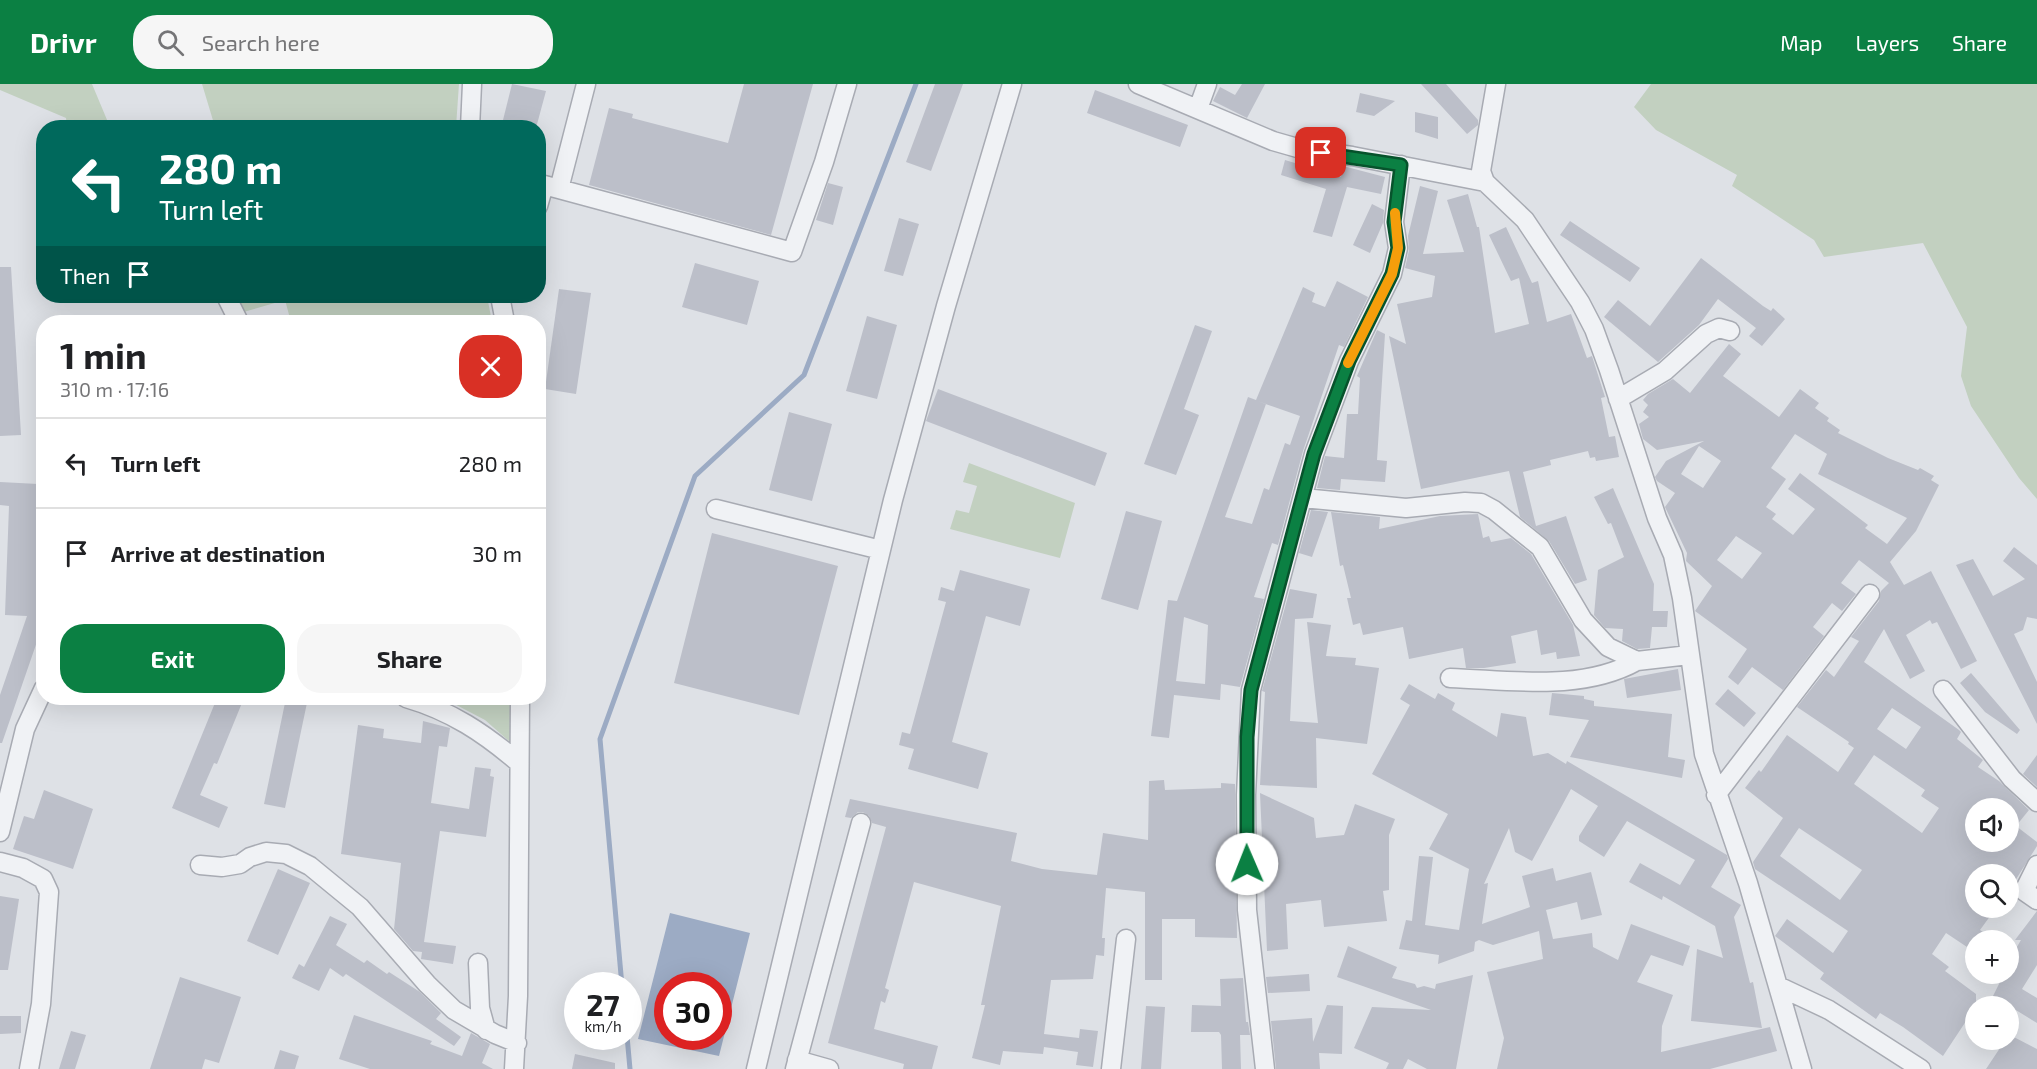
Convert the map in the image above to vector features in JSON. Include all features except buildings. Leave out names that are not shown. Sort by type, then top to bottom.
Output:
[{"type":"street","points":[[470,120],[472,84]]},
{"type":"street","points":[[559,189],[586,84]]},
{"type":"street","points":[[546,186],[792,252],[824,162],[847,84]]},
{"type":"street","points":[[756,1069],[881,550],[946,306],[1012,84]]},
{"type":"street","points":[[1138,84],[1301,149],[1401,165],[1485,182]]},
{"type":"street","points":[[1197,109],[1207,84]]},
{"type":"street","points":[[1496,84],[1482,154],[1481,171],[1485,182],[1525,220],[1580,302],[1594,329],[1657,518],[1673,555],[1682,598],[1704,754],[1716,795],[1748,883],[1802,1069]]},
{"type":"street","points":[[1265,1069],[1247,910],[1247,737],[1251,690],[1314,454],[1349,361],[1392,274],[1398,248],[1394,222],[1401,165]]},
{"type":"street","points":[[1618,399],[1665,371],[1706,334],[1719,328],[1730,331]]},
{"type":"street","points":[[1303,498],[1406,508],[1465,502],[1481,503],[1494,510],[1540,547],[1583,620],[1608,647],[1637,661]]},
{"type":"street","points":[[716,509],[881,550]]},
{"type":"street","points":[[1716,795],[1870,594]]},
{"type":"street","points":[[1450,678],[1545,682],[1597,678],[1615,673],[1637,661],[1689,655]]},
{"type":"street","points":[[1943,690],[2012,779],[2037,802]]},
{"type":"street","points":[[0,832],[25,729],[36,705]]},
{"type":"street","points":[[425,705],[455,716],[491,738],[519,763]]},
{"type":"street","points":[[514,1069],[517,1043],[520,705]]},
{"type":"street","points":[[829,1069],[796,1065],[861,823]]},
{"type":"street","points":[[200,865],[222,867],[240,864],[250,857],[266,852],[286,854],[310,866],[360,907],[427,984],[454,1010],[486,1030],[517,1043]]},
{"type":"street","points":[[0,862],[23,868],[44,879],[49,892],[41,1004],[29,1069]]},
{"type":"street","points":[[2037,865],[2024,891],[2037,900]]},
{"type":"street","points":[[1111,1069],[1126,939]]},
{"type":"street","points":[[478,963],[480,1008],[486,1030]]},
{"type":"street","points":[[1778,986],[1829,1010],[1921,1069]]},
{"type":"green space","points":[[0,84],[92,84],[107,120],[66,120],[0,90]]},
{"type":"green space","points":[[202,84],[459,84],[456,120],[213,120]]},
{"type":"green space","points":[[1651,84],[2037,84],[2037,499],[2019,478],[1971,406],[1961,376],[1967,327],[1923,243],[1824,257],[1814,240],[1732,186],[1737,175],[1656,130],[1634,107]]},
{"type":"green space","points":[[236,303],[275,303],[240,313]]},
{"type":"green space","points":[[286,303],[488,303],[491,315],[289,315]]},
{"type":"green space","points":[[969,463],[1075,503],[1060,558],[950,529],[956,510],[969,513],[977,486],[963,482]]},
{"type":"green space","points":[[456,705],[511,705],[510,742],[485,720]]},
{"type":"water","points":[[670,913],[750,933],[732,1004],[732,972],[655,972]]},
{"type":"water","points":[[654,976],[654,1042],[642,1040],[642,1023]]},
{"type":"water","points":[[690,1050],[721,1050],[719,1056]]},
{"type":"waterway","points":[[621,972],[600,739],[695,476],[804,375],[916,84]]},
{"type":"waterway","points":[[628,1050],[630,1069]]},
{"type":"slow traffic","points":[[1348,363],[1392,274],[1398,248],[1395,213]]},
{"type":"route","points":[[1247,864],[1247,737],[1251,690],[1314,454],[1349,361],[1392,274],[1398,248],[1394,222],[1401,165],[1321,153]]}]
